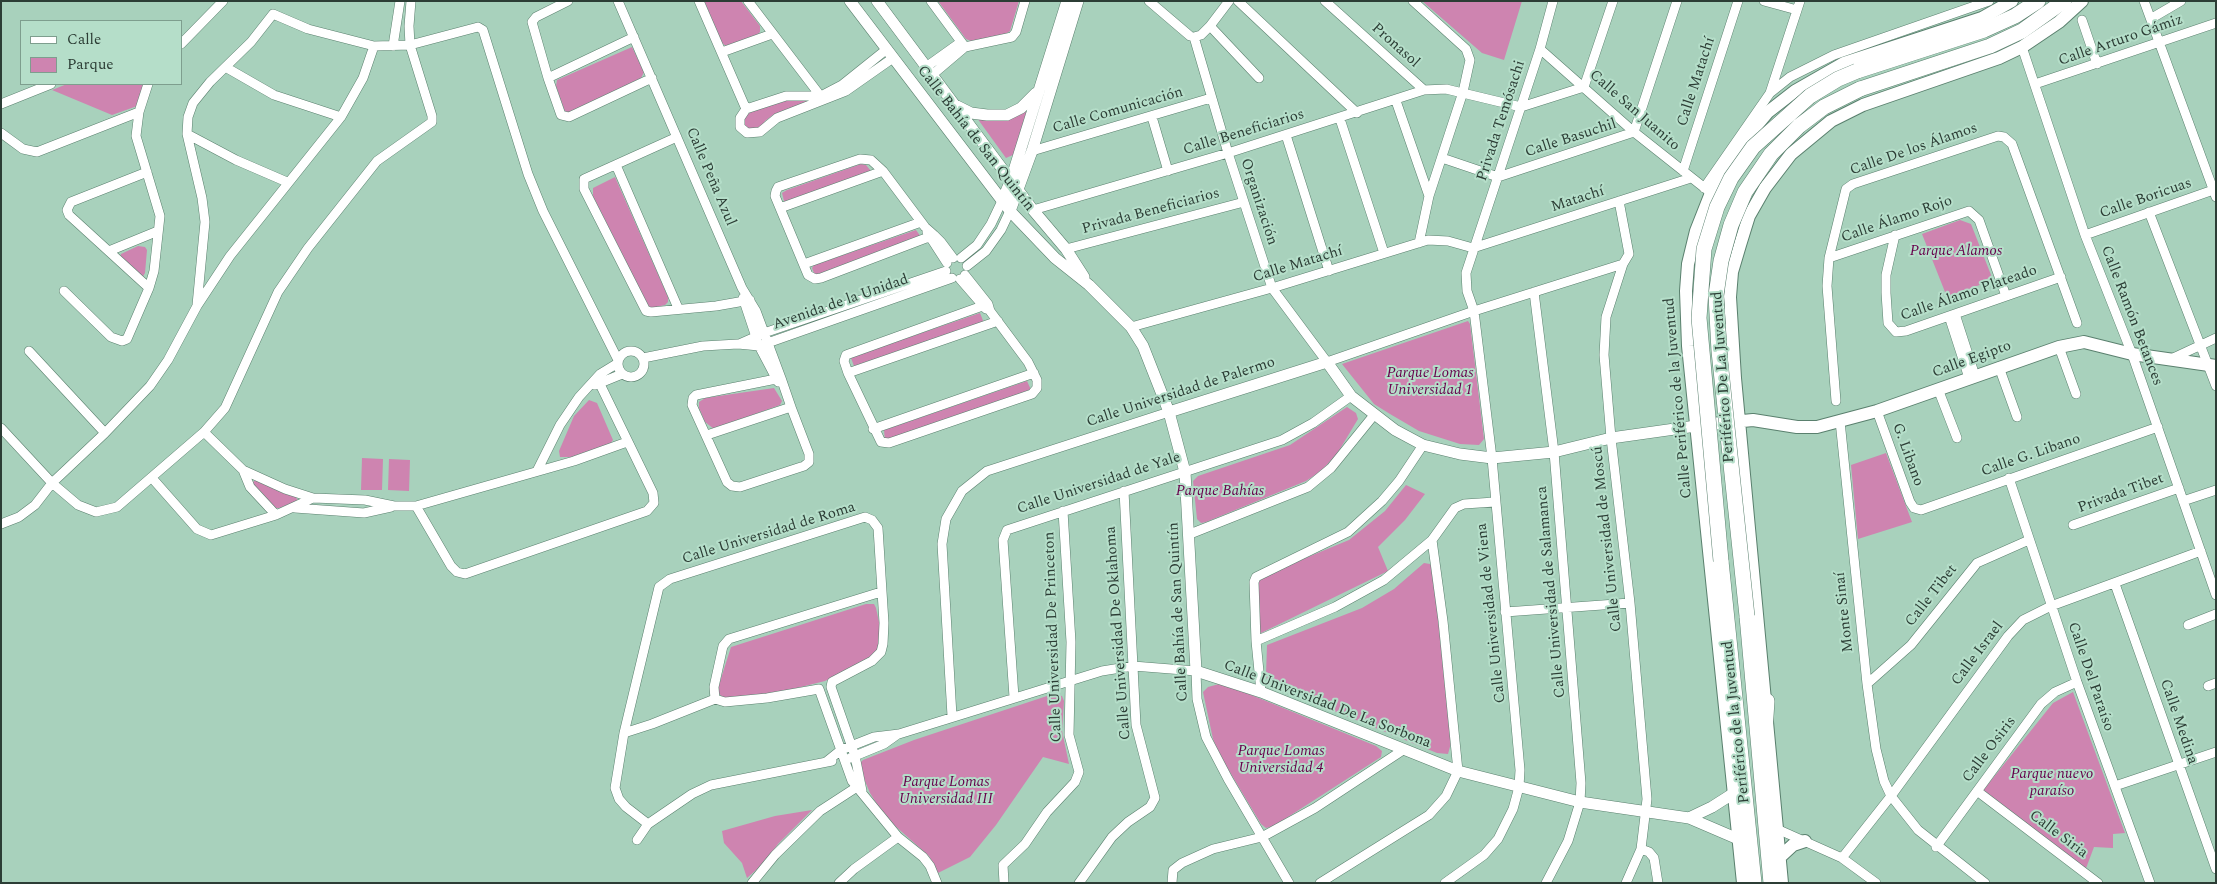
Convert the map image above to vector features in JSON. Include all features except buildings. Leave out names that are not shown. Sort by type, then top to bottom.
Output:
[{"type":"highway","name":"Periférico De La Juventud","points":[[1721,561],[1699,318],[1704,249],[1717,207],[1731,178],[1753,147],[1810,96],[1838,80],[1857,72],[1984,30],[2015,16],[2038,1]]},
{"type":"highway","name":"Periférico De La Juventud","points":[[1747,616],[1719,351],[1716,295],[1721,261],[1731,225],[1746,192],[1770,154],[1799,126],[1824,107],[1860,88],[1990,46],[2022,31],[2064,1]]},
{"type":"highway","name":"Periférico de la Juventud","points":[[1721,561],[1739,739],[1739,793],[1744,839],[1754,883]]},
{"type":"highway","name":"Periférico de la Juventud","points":[[1747,616],[1771,883]]},
{"type":"highway","points":[[1724,693],[1739,739]]},
{"type":"highway","points":[[1762,785],[1767,701]]},
{"type":"main road","name":"Calle Periférico de la Juventud","points":[[1739,793],[1724,693],[1696,426],[1686,292],[1688,264],[1707,191],[1742,143],[1768,112],[1795,91],[1844,63],[1982,18],[2012,1]]},
{"type":"main road","points":[[1782,883],[1767,701],[1735,378],[1730,296],[1732,272],[1749,216],[1765,188],[1792,154],[1831,121],[1863,105],[1999,58],[2022,47],[2059,22],[2082,1]]},
{"type":"main road","name":"Calle Egipto","points":[[1696,426],[1753,420],[1808,427],[1840,421],[1877,411],[2059,346],[2093,343],[2132,354],[2212,366]]},
{"type":"main road","points":[[1692,380],[1704,384],[1717,384],[1735,378]]},
{"type":"main road","points":[[1700,454],[1709,446],[1725,444],[1738,446],[1743,451]]},
{"type":"main road","points":[[1742,883],[1744,839]]},
{"type":"main road","points":[[1780,857],[1792,845],[1805,841]]},
{"type":"street","points":[[182,43],[223,1]]},
{"type":"street","points":[[393,46],[400,1]]},
{"type":"street","points":[[1,428],[52,483],[78,505],[96,512],[117,507],[204,432],[226,408],[278,292],[308,248],[377,161],[432,122],[410,45],[411,1]]},
{"type":"street","points":[[568,1],[536,17],[532,22],[559,112],[569,117],[652,78]]},
{"type":"street","name":"Calle Peña Azul","points":[[618,1],[742,288],[763,345],[784,388],[809,454],[809,462],[804,466],[740,487],[732,486],[727,482],[707,435]]},
{"type":"street","points":[[699,1],[746,108]]},
{"type":"street","points":[[748,1],[822,98]]},
{"type":"street","name":"Calle Bahía de San Quintín","points":[[850,1],[1010,211],[1055,258],[1089,285],[1130,327],[1146,353],[1169,412],[1185,472],[1190,534],[1197,699],[1206,737],[1289,883]]},
{"type":"street","name":"Calle Bahía de San Quintín","points":[[877,1],[1033,210],[1066,249],[1089,285]]},
{"type":"street","points":[[931,1],[963,45]]},
{"type":"street","points":[[929,71],[963,45],[1012,37],[1016,32],[1025,1]]},
{"type":"street","points":[[1010,211],[1019,191],[1032,151],[1067,1]]},
{"type":"street","points":[[1002,201],[1078,1]]},
{"type":"street","points":[[1149,1],[1190,36],[1194,37],[1210,26],[1229,1]]},
{"type":"street","points":[[1238,1],[1357,113]]},
{"type":"street","name":"Pronasol","points":[[1325,1],[1424,90]]},
{"type":"street","points":[[1413,1],[1468,53],[1470,60],[1463,92],[1429,196],[1419,243]]},
{"type":"street","name":"Privada Temósachi","points":[[1474,311],[1466,282],[1473,248],[1521,107],[1553,1]]},
{"type":"street","points":[[1521,107],[1584,87],[1612,1]]},
{"type":"street","name":"Calle Basuchil","points":[[1498,177],[1634,132],[1677,1]]},
{"type":"street","name":"Calle Matachí","points":[[1683,171],[1738,1]]},
{"type":"street","points":[[1707,191],[1770,93],[1799,5],[1764,1]]},
{"type":"street","points":[[1770,93],[1790,77],[1834,55],[1989,1]]},
{"type":"street","points":[[2144,1],[2152,18],[2215,192]]},
{"type":"street","points":[[2152,18],[2181,1]]},
{"type":"street","points":[[197,306],[205,222],[202,198],[187,134],[188,117],[193,103],[210,82],[227,68],[273,10],[308,29],[374,46],[410,45],[478,28],[483,30],[528,174],[542,211],[618,362],[622,374]]},
{"type":"street","points":[[2082,20],[2097,64]]},
{"type":"street","name":"Calle Arturo Gámiz","points":[[2035,84],[2216,22]]},
{"type":"street","points":[[1210,26],[1259,78]]},
{"type":"street","points":[[722,52],[772,34]]},
{"type":"street","points":[[548,78],[634,37]]},
{"type":"street","name":"Organización","points":[[1194,37],[1228,153],[1272,288],[1327,362]]},
{"type":"street","points":[[1,524],[19,517],[35,505],[52,483],[105,433],[150,386],[168,360],[197,306],[230,256],[341,116],[363,78],[374,46]]},
{"type":"street","name":"Calle Ramón Betances","points":[[2022,47],[2085,234],[2132,354],[2216,595]]},
{"type":"street","name":"Calle San Juanito","points":[[1540,48],[1634,132],[1707,191]]},
{"type":"street","points":[[822,98],[786,96],[746,108],[740,118],[740,127],[747,133],[755,134],[778,118],[822,98],[890,54]]},
{"type":"street","points":[[227,68],[274,95],[341,116]]},
{"type":"street","points":[[955,105],[979,114],[1007,114],[1021,108],[1047,83]]},
{"type":"street","points":[[1,104],[49,85]]},
{"type":"street","points":[[64,291],[111,338],[122,341],[130,334],[154,271],[160,216],[136,136],[139,112],[148,85]]},
{"type":"street","name":"Calle Beneficiarios","points":[[1033,210],[1340,119],[1424,90],[1446,89],[1521,107]]},
{"type":"street","name":"Calle Comunicación","points":[[1032,151],[1212,98]]},
{"type":"street","points":[[1396,101],[1429,196]]},
{"type":"street","points":[[1,133],[22,149],[37,152],[139,112]]},
{"type":"street","points":[[1152,116],[1168,171]]},
{"type":"street","points":[[1340,119],[1384,253]]},
{"type":"street","points":[[187,134],[236,160],[287,182]]},
{"type":"street","points":[[1286,135],[1329,270]]},
{"type":"street","name":"Calle De los Álamos","points":[[1836,401],[1827,286],[1829,258],[1844,193],[1849,186],[1998,136],[2004,137],[2012,144],[2077,323]]},
{"type":"street","points":[[677,137],[584,179],[584,189],[643,307],[652,312],[746,301]]},
{"type":"street","points":[[1442,158],[1498,177]]},
{"type":"street","points":[[932,236],[821,278],[810,276],[775,194],[778,187],[863,159],[871,160],[882,171],[998,321],[1034,373],[1038,384],[1032,394],[886,444],[878,440],[848,373],[845,358],[852,351],[987,308]]},
{"type":"street","points":[[616,165],[678,308]]},
{"type":"street","points":[[780,208],[882,171]]},
{"type":"street","points":[[147,172],[71,202],[68,206],[69,215],[149,288]]},
{"type":"street","name":"Matachí","points":[[1473,248],[1691,178]]},
{"type":"street","name":"Calle Boricuas","points":[[2085,234],[2215,192]]},
{"type":"street","name":"Avenida de la Unidad","points":[[738,344],[951,262],[977,245],[991,224],[1002,201]]},
{"type":"street","name":"Privada Beneficiarios","points":[[1066,249],[1244,202]]},
{"type":"street","points":[[1619,202],[1629,254],[1623,264]]},
{"type":"street","name":"Avenida de la Unidad","points":[[643,358],[703,346],[763,345],[961,274],[986,251],[1001,230],[1010,211]]},
{"type":"street","name":"Calle Álamo Rojo","points":[[1829,258],[1962,212],[1973,213],[1979,220],[2006,296]]},
{"type":"street","points":[[2149,212],[2199,344],[2212,366],[2216,386]]},
{"type":"street","points":[[804,264],[923,224]]},
{"type":"street","points":[[109,251],[158,231]]},
{"type":"street","name":"Calle Álamo Plateado","points":[[1895,235],[1886,275],[1886,293],[1890,326],[1900,332],[2060,277]]},
{"type":"street","name":"Calle Matachí","points":[[1130,327],[1272,288],[1419,243],[1437,240],[1473,248]]},
{"type":"street","points":[[951,262],[961,274]]},
{"type":"street","name":"Calle Universidad de Palermo","points":[[952,716],[942,544],[946,519],[962,491],[987,471],[1327,362],[1474,311],[1623,264]]},
{"type":"street","name":"Calle Universidad de Moscú","points":[[1623,264],[1604,332],[1611,438],[1630,603],[1647,799],[1641,849],[1626,883]]},
{"type":"street","name":"Calle Universidad de Salamanca","points":[[1534,292],[1554,452],[1582,783],[1580,802],[1568,841],[1546,883]]},
{"type":"street","name":"Calle Universidad de Viena","points":[[1445,883],[1484,855],[1498,839],[1513,810],[1519,787],[1520,770],[1492,458],[1474,311]]},
{"type":"street","points":[[1952,315],[1972,377]]},
{"type":"street","points":[[806,318],[810,329]]},
{"type":"street","points":[[848,373],[998,321]]},
{"type":"street","points":[[2169,360],[2199,344],[2216,338]]},
{"type":"street","points":[[2059,346],[2076,394]]},
{"type":"street","points":[[29,351],[105,433]]},
{"type":"street","points":[[537,471],[560,425],[579,397],[598,381],[622,374],[630,377],[639,374],[643,367],[643,358],[638,353],[630,351],[623,353],[618,362],[604,370],[598,381]]},
{"type":"street","points":[[1327,362],[1352,396],[1374,415],[1423,445],[1492,458],[1554,452],[1611,438],[1696,426]]},
{"type":"street","points":[[1999,367],[2017,417]]},
{"type":"street","points":[[873,429],[1034,373]]},
{"type":"street","points":[[778,379],[694,396],[692,405],[707,435],[791,407]]},
{"type":"street","points":[[416,506],[450,566],[457,572],[465,574],[647,511],[654,503],[653,493],[598,381]]},
{"type":"street","points":[[1938,389],[1957,438]]},
{"type":"street","name":"Calle Universidad de Yale","points":[[1014,697],[1005,534],[1011,527],[1282,440],[1352,396]]},
{"type":"street","name":"G. Libano","points":[[1877,411],[1910,502],[1914,508]]},
{"type":"street","points":[[1190,534],[1308,487],[1331,468],[1374,415]]},
{"type":"street","name":"Monte Sinaí","points":[[1840,421],[1867,684],[1880,768],[1891,796],[1918,830],[1936,847],[1985,883]]},
{"type":"street","name":"Calle G. Libano","points":[[1914,508],[1925,508],[2158,427]]},
{"type":"street","points":[[204,432],[243,470],[285,489],[313,498],[365,500],[394,506],[416,506],[574,461],[627,442]]},
{"type":"street","points":[[1261,692],[1256,641],[1254,582],[1256,577],[1348,532],[1388,495],[1423,445]]},
{"type":"street","points":[[243,470],[250,486],[276,515]]},
{"type":"street","points":[[152,478],[203,534],[219,534],[276,515],[313,498]]},
{"type":"street","name":"Calle Del Paraíso","points":[[2009,478],[2077,682],[2150,883]]},
{"type":"street","name":"Privada Tibet","points":[[2073,525],[2178,488]]},
{"type":"street","points":[[2183,501],[2216,490]]},
{"type":"street","name":"Calle Universidad De Oklahoma","points":[[1079,883],[1112,837],[1155,801],[1156,795],[1144,761],[1136,724],[1124,491]]},
{"type":"street","points":[[1256,641],[1360,594],[1408,562],[1432,540],[1455,508],[1464,504],[1495,502]]},
{"type":"street","points":[[293,508],[364,513],[394,506]]},
{"type":"street","name":"Calle Universidad De Princeton","points":[[1004,883],[1003,865],[1018,852],[1047,812],[1077,777],[1079,767],[1069,735],[1071,681],[1063,511]]},
{"type":"street","name":"Calle Universidad de Roma","points":[[624,733],[656,596],[662,584],[670,579],[864,518],[872,520],[878,528],[881,592]]},
{"type":"street","points":[[1320,883],[1429,814],[1446,796],[1458,771],[1444,622],[1432,540]]},
{"type":"street","name":"Calle Tibet","points":[[1867,684],[1911,645],[1977,563],[2029,540]]},
{"type":"street","name":"Calle Israel","points":[[1842,858],[1891,796],[2008,636],[2023,620],[2051,606],[2201,552]]},
{"type":"street","name":"Calle Medina","points":[[2114,584],[2216,869]]},
{"type":"street","points":[[715,699],[714,687],[722,646],[730,639],[881,592],[884,635],[881,652],[866,665],[832,682],[831,689],[855,756],[860,787]]},
{"type":"street","points":[[1505,612],[1630,603]]},
{"type":"street","points":[[2188,625],[2216,614]]},
{"type":"street","name":"Calle Universidad De La Sorbona","points":[[826,762],[841,750],[874,737],[898,734],[1102,671],[1133,666],[1196,671],[1261,692],[1458,771],[1580,802],[1689,818],[1744,839]]},
{"type":"street","name":"Calle Osiris","points":[[1936,847],[2041,704],[2055,692],[2077,682]]},
{"type":"street","points":[[648,824],[619,799],[615,788],[624,733],[715,699],[726,702],[767,698],[814,688],[820,690],[844,760],[860,787],[898,837],[923,857],[930,866],[937,883]]},
{"type":"street","name":"Calle Universidad De La Sorbona","points":[[637,840],[648,824],[692,794],[711,785],[778,774],[826,762],[844,760],[891,741],[898,734]]},
{"type":"street","points":[[1172,883],[1173,870],[1182,863],[1213,850],[1262,837],[1314,808],[1403,750]]},
{"type":"street","points":[[2115,786],[2216,752]]},
{"type":"street","points":[[752,883],[800,830],[836,799],[860,787]]},
{"type":"street","name":"Calle Siria","points":[[1977,791],[2098,883]]},
{"type":"street","points":[[1689,818],[1739,793]]},
{"type":"street","points":[[1777,829],[1842,858],[1876,883]]},
{"type":"street","points":[[839,883],[854,869],[898,837]]},
{"type":"street","points":[[1641,849],[1649,852],[1654,858],[1658,883]]},
{"type":"green space","points":[[704,1],[741,1],[760,26],[760,32],[756,36],[726,46],[722,43]]},
{"type":"green space","points":[[938,1],[1019,1],[1010,31],[1004,35],[971,41],[966,39]]},
{"type":"green space","points":[[1422,1],[1522,1],[1504,60],[1482,53]]},
{"type":"green space","points":[[632,47],[644,72],[641,78],[572,113],[565,112],[556,86],[557,80]]},
{"type":"green space","points":[[64,85],[146,85],[140,105],[112,115],[52,90]]},
{"type":"green space","points":[[798,98],[813,100],[773,115],[765,121],[761,128],[749,131],[742,124],[744,115],[750,112]]},
{"type":"green space","points":[[1030,107],[1015,154],[1006,158],[977,118]]},
{"type":"green space","points":[[861,164],[866,165],[871,171],[784,201],[782,193],[787,190]]},
{"type":"green space","points":[[615,177],[668,297],[668,302],[665,305],[652,308],[647,305],[593,196],[593,188]]},
{"type":"green space","name":"Parque Alamos","points":[[1960,220],[1971,224],[1993,280],[1947,297],[1922,234]]},
{"type":"green space","points":[[916,230],[921,237],[818,275],[814,273],[812,268],[814,265]]},
{"type":"green space","points":[[138,246],[145,247],[147,250],[145,273],[142,278],[119,261],[121,254]]},
{"type":"green space","points":[[980,313],[984,323],[854,366],[851,358],[854,356]]},
{"type":"green space","name":"Parque Lomas Universidad 1","points":[[1468,321],[1470,324],[1484,439],[1479,445],[1460,444],[1419,431],[1390,414],[1374,404],[1342,364]]},
{"type":"green space","points":[[1027,381],[1031,390],[885,441],[884,430]]},
{"type":"green space","points":[[774,388],[782,401],[780,405],[714,429],[705,422],[699,408],[699,402],[705,398]]},
{"type":"green space","points":[[589,400],[597,403],[613,440],[610,444],[571,457],[560,457],[559,451],[574,416]]},
{"type":"green space","name":"Parque Bahías","points":[[1347,407],[1356,413],[1358,419],[1337,454],[1321,471],[1306,481],[1206,522],[1201,523],[1197,519],[1193,481],[1198,476],[1290,445]]},
{"type":"green space","points":[[1886,453],[1912,522],[1858,539],[1851,465]]},
{"type":"green space","points":[[362,458],[383,459],[382,490],[361,490]]},
{"type":"green space","points":[[389,459],[410,460],[409,491],[388,490]]},
{"type":"green space","points":[[256,480],[296,497],[298,501],[279,508],[273,508],[254,489],[253,482]]},
{"type":"green space","points":[[1406,485],[1425,494],[1405,520],[1378,547],[1388,571],[1259,634],[1257,584],[1262,576],[1349,540],[1385,511]]},
{"type":"green space","points":[[1424,563],[1430,564],[1433,568],[1451,743],[1448,754],[1437,753],[1268,684],[1266,675],[1267,645],[1362,608],[1394,589]]},
{"type":"green space","points":[[866,604],[874,604],[879,622],[880,650],[875,656],[825,681],[773,694],[723,698],[717,691],[731,647]]},
{"type":"green space","name":"Parque Lomas Universidad 4","points":[[1219,684],[1249,694],[1376,746],[1382,751],[1381,757],[1274,826],[1266,828],[1261,824],[1219,754],[1213,739],[1203,692],[1208,687]]},
{"type":"green space","name":"Parque nuevo paraíso","points":[[2073,692],[2125,833],[2113,834],[2113,848],[2094,847],[2085,871],[1981,793],[2053,703]]},
{"type":"green space","name":"Parque Lomas Universidad III","points":[[1053,694],[1062,696],[1064,701],[1062,731],[1069,764],[1043,757],[996,825],[970,857],[938,873],[929,856],[885,817],[870,793],[862,774],[860,763],[863,760],[914,740]]},
{"type":"green space","points":[[812,810],[778,844],[763,864],[747,878],[742,863],[724,843],[722,831],[775,816]]}]
